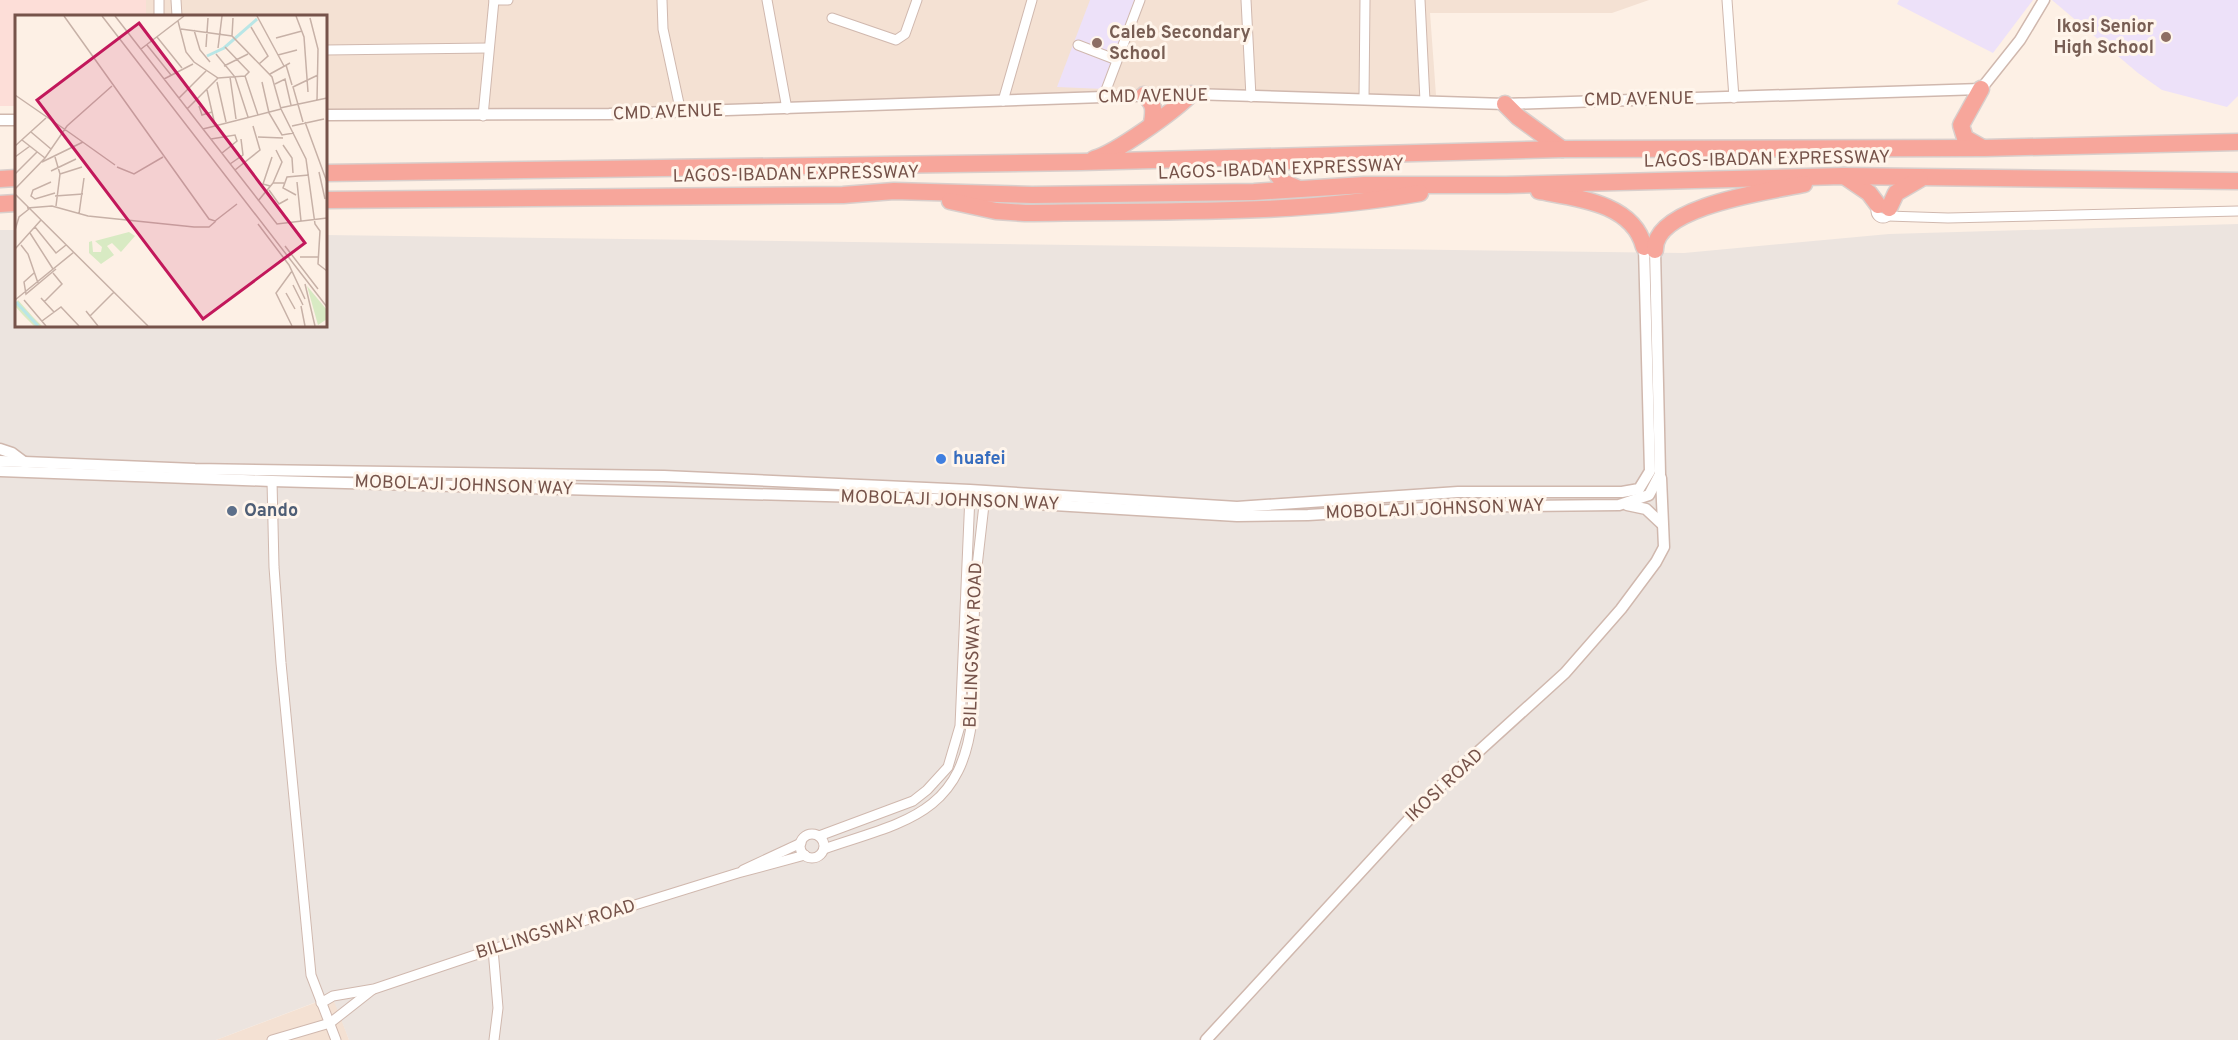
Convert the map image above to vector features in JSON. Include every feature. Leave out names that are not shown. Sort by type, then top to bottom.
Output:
[{"type":"highway","points":[[1981,89],[1966,114],[1961,132],[1971,143],[1984,148]]},
{"type":"highway","points":[[1081,162],[1110,152],[1175,110],[1191,94]]},
{"type":"highway","points":[[1144,95],[1150,100],[1154,110],[1152,123]]},
{"type":"highway","points":[[1505,104],[1518,117],[1562,149]]},
{"type":"highway","name":"LAGOS-IBADAN EXPRESSWAY","points":[[327,173],[1081,162],[1562,149],[1984,148],[2238,142]]},
{"type":"highway","points":[[1297,188],[1279,178],[1277,169],[1286,159],[1309,155]]},
{"type":"highway","points":[[914,164],[922,192],[959,203],[1025,213],[1287,209],[1361,203],[1423,192],[1441,186]]},
{"type":"highway","points":[[1506,185],[1582,199],[1605,207],[1624,216],[1635,227],[1649,248],[1662,229],[1682,216],[1737,198],[1844,176],[1869,193],[1885,210],[1896,193],[1922,177]]},
{"type":"highway","name":"LAGOS-IBADAN EXPRESSWAY","points":[[327,200],[922,192],[1032,195],[1254,192],[1297,188],[1844,176],[2238,181]]},
{"type":"highway","points":[[0,179],[15,178]]},
{"type":"highway","points":[[0,204],[15,203]]},
{"type":"street","points":[[176,0],[177,15]]},
{"type":"street","points":[[483,116],[494,0],[507,0]]},
{"type":"street","points":[[662,0],[663,29],[681,112]]},
{"type":"street","points":[[767,0],[787,109]]},
{"type":"street","points":[[832,18],[896,40],[905,34],[917,0]]},
{"type":"street","points":[[1003,101],[1031,0]]},
{"type":"street","points":[[1103,98],[1140,0]]},
{"type":"street","points":[[1246,0],[1251,97]]},
{"type":"street","points":[[1364,98],[1365,0]]},
{"type":"street","points":[[1420,0],[1425,101]]},
{"type":"street","points":[[1727,0],[1734,98]]},
{"type":"street","points":[[1981,89],[2020,40],[2044,0]]},
{"type":"street","points":[[1078,45],[1117,60]]},
{"type":"street","points":[[327,50],[489,48]]},
{"type":"street","name":"CMD AVENUE","points":[[327,115],[483,116],[681,112],[1191,94],[1505,104],[1981,89]]},
{"type":"street","points":[[1885,210],[1948,218],[2238,212]]},
{"type":"street","points":[[1649,248],[1661,465],[1656,480],[1644,485],[1640,500],[1662,524]]},
{"type":"street","points":[[1649,248],[1651,462],[1656,480]]},
{"type":"street","points":[[0,449],[12,453],[25,462]]},
{"type":"street","name":"MOBOLAJI JOHNSON WAY","points":[[0,461],[195,469],[664,476],[985,496],[1237,516],[1308,515],[1441,507],[1619,505],[1640,500]]},
{"type":"street","name":"MOBOLAJI JOHNSON WAY","points":[[0,471],[272,481],[970,495]]},
{"type":"street","name":"IKOSI ROAD","points":[[1206,1040],[1437,790],[1516,719],[1585,652],[1656,562],[1664,547],[1656,480]]},
{"type":"street","points":[[272,481],[274,567],[294,816],[311,975],[336,1040]]},
{"type":"street","name":"MOBOLAJI JOHNSON WAY","points":[[985,496],[1238,507],[1424,494],[1526,491],[1608,493],[1640,500]]},
{"type":"street","name":"BILLINGSWAY ROAD","points":[[819,836],[913,801],[927,790],[948,767],[960,726],[970,495]]},
{"type":"street","name":"BILLINGSWAY ROAD","points":[[824,849],[914,818],[932,805],[957,774],[970,740],[975,584],[985,496]]},
{"type":"street","points":[[808,835],[819,836],[824,849],[816,857],[805,855],[801,843],[808,835]]},
{"type":"street","name":"BILLINGSWAY ROAD","points":[[738,873],[757,861],[801,843]]},
{"type":"street","name":"BILLINGSWAY ROAD","points":[[321,1003],[333,996],[374,989],[493,949],[738,873],[805,855]]},
{"type":"street","points":[[493,949],[498,1008],[494,1040]]},
{"type":"street","name":"BILLINGSWAY ROAD","points":[[272,1040],[330,1023],[374,989]]},
{"type":"shaded area","points":[[0,0],[146,0],[146,15],[15,15],[15,106],[0,106]]},
{"type":"shaded area","points":[[146,0],[1649,0],[1612,13],[1430,13],[1436,95],[1326,94],[665,111],[327,110],[327,15],[146,15]]},
{"type":"shaded area","name":"Caleb Secondary School","points":[[1090,0],[1137,0],[1104,89],[1057,87]]},
{"type":"shaded area","points":[[1899,0],[2033,0],[1993,53],[1897,4]]},
{"type":"shaded area","name":"Ikosi Senior High School","points":[[2052,0],[2238,0],[2238,96],[2227,107],[2162,90],[2138,73]]},
{"type":"shaded area","points":[[2238,224],[2238,1040],[349,1040],[332,996],[216,1040],[0,1040],[0,230],[15,230],[15,327],[327,327],[327,235],[1684,253],[1889,234]]},
{"type":"shaded area","points":[[333,996],[349,1040],[216,1040]]},
{"type":"place","name":"Ikosi Senior High School","points":[[2166,37]]},
{"type":"place","name":"Caleb Secondary School","points":[[1097,43]]},
{"type":"place","name":"huafei","points":[[941,459]]},
{"type":"place","name":"Oando","points":[[232,511]]}]
